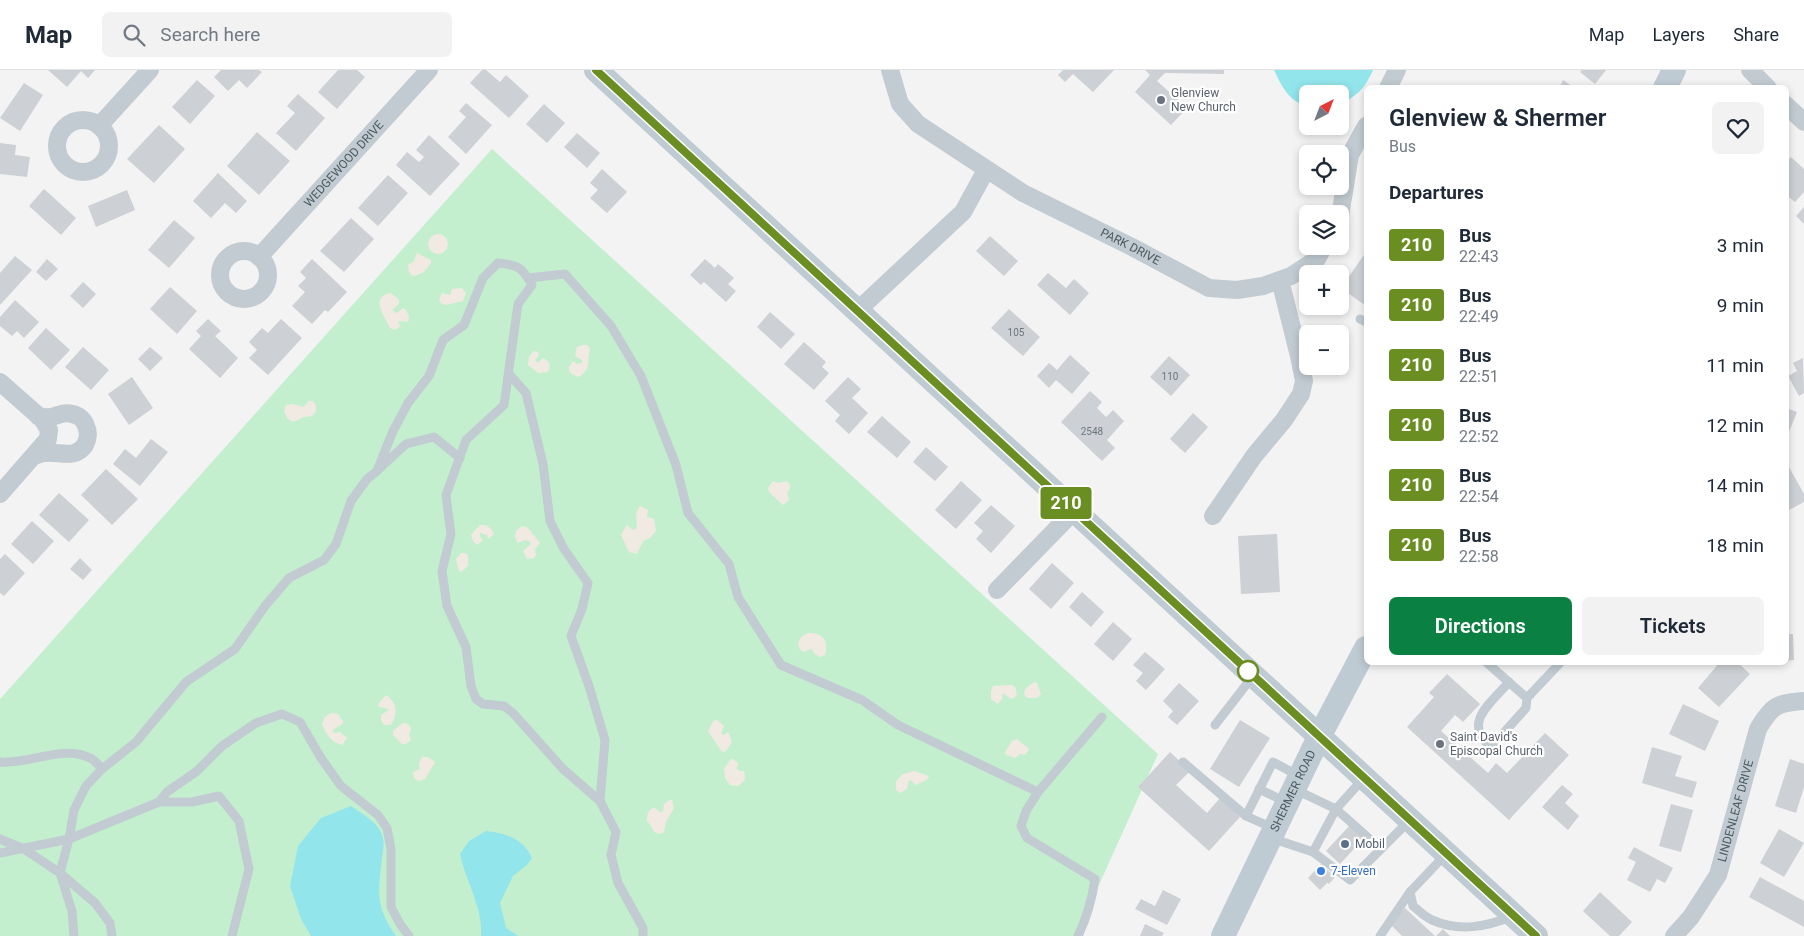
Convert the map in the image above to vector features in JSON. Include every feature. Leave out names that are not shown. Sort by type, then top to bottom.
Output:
[{"type":"main road","points":[[596,70],[1536,936]]},
{"type":"main road","points":[[1666,85],[1674,70]]},
{"type":"main road","name":"SHERMER ROAD","points":[[1223,936],[1293,789],[1364,652]]},
{"type":"street","points":[[99,126],[150,70]]},
{"type":"street","name":"WEDGEWOOD DRIVE","points":[[259,257],[429,70]]},
{"type":"street","name":"PARK DRIVE","points":[[890,70],[900,104],[918,124],[1023,193],[1209,288],[1237,290],[1263,286],[1291,276],[1317,259],[1319,255]]},
{"type":"street","points":[[1390,85],[1397,70]]},
{"type":"street","points":[[1750,70],[1765,85]]},
{"type":"street","points":[[1789,108],[1804,122]]},
{"type":"street","points":[[1342,205],[1350,155],[1364,130]]},
{"type":"street","points":[[857,311],[963,212],[986,170]]},
{"type":"street","points":[[1213,516],[1254,456],[1284,420],[1301,394],[1304,381],[1300,356],[1280,280]]},
{"type":"street","points":[[0,382],[38,416],[49,430],[48,439],[0,494]]},
{"type":"street","points":[[38,416],[49,419],[60,414],[74,414],[84,422],[88,435],[86,442],[78,452],[64,454],[38,451]]},
{"type":"street","points":[[997,590],[1074,511]]},
{"type":"street","name":"LINDENLEAF DRIVE","points":[[1674,936],[1691,917],[1718,875],[1758,729],[1768,713],[1784,703],[1804,701]]},
{"type":"lane","points":[[377,471],[393,431],[408,403],[429,376],[443,340],[464,325],[483,278],[498,263],[513,265],[524,271],[532,285],[518,304],[504,405],[466,440],[446,495],[451,534],[442,571],[447,606],[466,647],[470,686],[476,699],[483,704],[504,706],[513,713],[563,770],[600,801],[616,832],[611,855],[618,883],[643,928],[643,936]]},
{"type":"lane","points":[[528,278],[565,274],[612,326],[641,376],[676,465],[688,513],[729,564],[738,597],[782,665],[862,700],[898,725],[1038,792]]},
{"type":"lane","points":[[509,374],[526,393],[543,464],[550,521],[564,549],[588,583],[582,608],[571,636],[589,686],[605,740],[600,801]]},
{"type":"lane","points":[[74,936],[72,911],[60,873],[74,810],[86,786],[102,769],[136,742],[186,682],[235,649],[265,606],[289,578],[324,560],[336,544],[350,501],[367,479],[406,444],[434,437],[460,458]]},
{"type":"lane","points":[[1490,665],[1527,698]]},
{"type":"lane","points":[[1510,682],[1480,715],[1478,728],[1482,740],[1491,747],[1526,708],[1527,698],[1557,665]]},
{"type":"lane","points":[[1215,725],[1253,676]]},
{"type":"lane","points":[[159,802],[168,792],[197,772],[222,746],[256,723],[282,714],[300,722],[320,758],[342,786],[378,815],[387,828],[391,850],[391,907],[409,936]]},
{"type":"lane","points":[[1078,936],[1088,914],[1095,879],[1027,838],[1021,826],[1026,811],[1038,792],[1102,717]]},
{"type":"lane","points":[[0,762],[33,760],[67,752],[91,758],[102,769]]},
{"type":"lane","points":[[1183,762],[1246,816],[1273,833],[1313,852],[1350,880],[1410,820]]},
{"type":"lane","points":[[1246,816],[1274,762],[1293,789]]},
{"type":"lane","points":[[1313,852],[1336,809],[1364,778]]},
{"type":"lane","points":[[1259,790],[1293,789],[1336,809],[1381,849]]},
{"type":"lane","points":[[0,852],[69,839],[159,802],[192,802],[219,796],[239,821],[249,869],[232,936]]},
{"type":"lane","points":[[0,839],[22,848],[60,873],[95,903],[110,923],[112,936]]},
{"type":"lane","points":[[1380,936],[1410,892],[1446,854]]},
{"type":"lane","points":[[1410,892],[1413,906],[1430,920],[1450,926],[1473,928],[1495,924],[1514,916]]},
{"type":"green space","points":[[492,149],[1158,754],[1076,936],[0,936],[0,699]]},
{"type":"sand","points":[[438,234],[445,237],[448,244],[445,251],[438,254],[431,251],[428,244],[431,237]]},
{"type":"sand","points":[[417,253],[431,260],[431,263],[424,272],[415,276],[409,272],[408,265],[414,261]]},
{"type":"sand","points":[[462,288],[466,293],[463,301],[446,305],[441,303],[439,299],[442,293],[450,295],[452,289]]},
{"type":"sand","points":[[391,293],[399,300],[399,304],[392,310],[397,313],[403,308],[409,316],[408,322],[399,321],[398,323],[401,326],[395,330],[390,328],[380,308],[381,298]]},
{"type":"sand","points":[[587,345],[590,349],[588,367],[579,377],[569,371],[569,367],[573,361],[577,364],[582,363],[582,360],[575,356],[577,347]]},
{"type":"sand","points":[[534,351],[538,352],[539,355],[535,360],[537,362],[543,358],[548,362],[550,366],[548,372],[538,373],[528,365],[529,357]]},
{"type":"sand","points":[[309,401],[313,401],[316,406],[316,412],[312,416],[293,422],[287,418],[284,411],[286,405],[293,404],[303,407]]},
{"type":"sand","points":[[773,481],[778,483],[787,481],[790,485],[787,493],[789,500],[783,505],[769,492],[768,488]]},
{"type":"sand","points":[[640,506],[648,510],[647,517],[654,519],[656,531],[650,538],[643,541],[637,554],[629,552],[621,535],[627,525],[633,530],[637,528],[636,514]]},
{"type":"sand","points":[[480,525],[486,525],[494,534],[488,539],[487,535],[480,533],[480,537],[483,540],[477,545],[471,535]]},
{"type":"sand","points":[[522,526],[528,528],[540,543],[535,549],[536,555],[534,558],[527,559],[523,551],[531,544],[529,541],[525,540],[518,543],[515,537],[516,531]]},
{"type":"sand","points":[[461,553],[466,553],[468,556],[468,566],[461,572],[459,571],[456,559]]},
{"type":"sand","points":[[808,633],[818,634],[824,638],[826,645],[825,655],[820,657],[812,649],[805,652],[800,650],[798,644],[801,637]]},
{"type":"sand","points":[[1034,682],[1037,683],[1041,694],[1037,698],[1027,698],[1024,694],[1025,689]]},
{"type":"sand","points":[[1012,685],[1015,687],[1017,694],[1015,697],[1011,699],[1003,693],[1002,699],[998,704],[991,699],[993,686]]},
{"type":"sand","points":[[386,695],[393,702],[396,709],[391,725],[384,725],[381,720],[381,715],[389,710],[379,707],[378,704]]},
{"type":"sand","points":[[331,713],[338,714],[343,721],[333,730],[333,733],[340,732],[347,738],[342,745],[332,740],[323,726],[322,723],[325,717]]},
{"type":"sand","points":[[714,720],[717,720],[724,726],[721,734],[724,735],[728,732],[732,742],[726,751],[722,752],[708,731]]},
{"type":"sand","points":[[403,723],[408,724],[411,728],[409,735],[411,740],[406,744],[402,744],[393,735],[393,731]]},
{"type":"sand","points":[[1017,739],[1029,749],[1025,755],[1020,754],[1015,758],[1006,755],[1005,752],[1012,741]]},
{"type":"sand","points":[[422,757],[428,757],[435,762],[425,779],[418,781],[414,778],[413,772],[420,769],[419,764]]},
{"type":"sand","points":[[733,759],[738,763],[737,769],[744,771],[744,781],[738,786],[730,785],[725,778],[724,769],[730,760]]},
{"type":"sand","points":[[914,771],[929,776],[927,780],[915,785],[911,780],[908,782],[907,789],[900,793],[896,790],[896,781],[903,774]]},
{"type":"sand","points":[[672,800],[674,808],[667,820],[664,831],[661,834],[654,832],[647,821],[648,812],[655,808],[663,812],[664,804]]},
{"type":"water","points":[[1274,70],[1373,70],[1360,91],[1349,99],[1349,85],[1299,85],[1299,103],[1290,97]]},
{"type":"water","points":[[351,806],[373,822],[382,835],[383,847],[379,890],[381,907],[396,936],[311,936],[301,919],[290,886],[298,846],[321,818]]},
{"type":"water","points":[[486,831],[514,838],[529,851],[532,858],[527,865],[513,876],[500,903],[506,928],[518,936],[481,936],[477,905],[460,854],[469,841]]},
{"type":"building","points":[[48,70],[95,70],[88,78],[81,71],[67,87]]},
{"type":"building","points":[[221,70],[259,70],[262,72],[247,88],[239,80],[228,91],[214,77]]},
{"type":"building","points":[[338,70],[357,70],[365,77],[337,109],[318,92]]},
{"type":"building","points":[[482,70],[486,70],[500,82],[506,75],[529,96],[509,118],[470,83]]},
{"type":"building","points":[[1063,70],[1114,70],[1093,92],[1073,74],[1065,82],[1058,75]]},
{"type":"building","name":"Glenview New Church","points":[[1145,70],[1224,70],[1224,74],[1165,73],[1157,81],[1187,108],[1171,125],[1135,92],[1150,75]]},
{"type":"building","points":[[1582,70],[1606,70],[1595,84],[1580,72]]},
{"type":"building","points":[[197,80],[215,96],[190,124],[172,107]]},
{"type":"building","points":[[1563,80],[1570,85],[1560,85]]},
{"type":"building","points":[[24,83],[43,95],[20,131],[0,118]]},
{"type":"building","points":[[298,94],[325,118],[296,151],[276,133],[295,113],[287,106]]},
{"type":"building","points":[[466,103],[492,125],[466,154],[448,137],[466,117],[459,111]]},
{"type":"building","points":[[544,104],[565,123],[547,143],[526,124]]},
{"type":"building","points":[[159,125],[185,149],[154,183],[127,159]]},
{"type":"building","points":[[257,132],[290,161],[259,195],[227,166]]},
{"type":"building","points":[[577,133],[600,153],[587,168],[564,147]]},
{"type":"building","points":[[429,135],[460,164],[430,196],[396,165],[407,152],[419,162],[424,157],[416,150]]},
{"type":"building","points":[[0,143],[16,145],[15,155],[30,157],[27,177],[0,174]]},
{"type":"building","points":[[1791,157],[1804,169],[1804,192],[1795,202],[1789,197],[1789,159]]},
{"type":"building","points":[[602,169],[627,192],[607,213],[590,198],[598,190],[590,183]]},
{"type":"building","points":[[218,173],[247,201],[236,213],[225,203],[211,218],[193,201]]},
{"type":"building","points":[[388,175],[408,193],[378,226],[358,208]]},
{"type":"building","points":[[44,189],[76,218],[61,235],[29,206]]},
{"type":"building","points":[[127,190],[135,210],[96,227],[88,206]]},
{"type":"building","points":[[1804,207],[1804,224],[1796,216]]},
{"type":"building","points":[[351,218],[374,239],[344,272],[320,251]]},
{"type":"building","points":[[174,220],[195,238],[169,268],[148,250]]},
{"type":"building","points":[[990,236],[1018,261],[1004,276],[976,251]]},
{"type":"building","points":[[1364,255],[1364,305],[1349,294],[1349,276]]},
{"type":"building","points":[[15,256],[32,270],[0,305],[0,273]]},
{"type":"building","points":[[47,259],[58,269],[46,281],[36,272]]},
{"type":"building","points":[[312,259],[347,292],[328,312],[325,310],[312,324],[292,306],[305,292],[298,286],[306,278],[300,272]]},
{"type":"building","points":[[705,259],[715,268],[718,264],[734,278],[728,284],[736,291],[726,302],[704,282],[701,285],[690,275]]},
{"type":"building","points":[[1048,273],[1066,288],[1074,279],[1089,293],[1070,315],[1037,285]]},
{"type":"building","points":[[83,282],[96,294],[83,308],[70,296]]},
{"type":"building","points":[[170,287],[197,311],[177,334],[150,309]]},
{"type":"building","points":[[15,300],[39,322],[24,338],[17,331],[12,336],[0,326],[0,317]]},
{"type":"building","points":[[1009,309],[1040,337],[1023,356],[991,328]]},
{"type":"building","points":[[770,312],[795,334],[781,349],[757,327]]},
{"type":"building","points":[[208,319],[221,331],[215,336],[238,358],[220,378],[189,349],[201,336],[196,331]]},
{"type":"building","points":[[281,319],[302,338],[268,375],[249,358],[257,350],[249,342],[262,328],[268,333]]},
{"type":"building","points":[[46,328],[70,350],[51,370],[28,348]]},
{"type":"building","points":[[804,342],[826,362],[822,367],[829,373],[814,390],[784,364]]},
{"type":"building","points":[[83,347],[109,370],[91,390],[65,367]]},
{"type":"building","points":[[150,347],[163,358],[150,371],[138,359]]},
{"type":"building","points":[[1070,355],[1090,373],[1072,394],[1056,380],[1049,388],[1037,376],[1049,363],[1057,370]]},
{"type":"building","points":[[1169,356],[1190,375],[1171,396],[1150,377]]},
{"type":"building","points":[[1803,358],[1804,393],[1799,396],[1789,378],[1789,375],[1797,371],[1793,363]]},
{"type":"building","points":[[132,377],[153,408],[129,425],[108,394]]},
{"type":"building","points":[[848,377],[861,389],[852,398],[868,413],[849,434],[835,421],[840,415],[825,401]]},
{"type":"building","points":[[1090,391],[1102,402],[1097,408],[1106,417],[1113,410],[1124,421],[1107,440],[1115,448],[1102,461],[1061,422]]},
{"type":"building","points":[[1789,409],[1797,412],[1789,432]]},
{"type":"building","points":[[1193,413],[1208,427],[1185,453],[1170,439]]},
{"type":"building","points":[[882,416],[911,442],[897,458],[867,432]]},
{"type":"building","points":[[151,439],[168,452],[140,486],[113,464],[125,449],[136,458]]},
{"type":"building","points":[[926,447],[948,467],[935,481],[913,462]]},
{"type":"building","points":[[1789,467],[1804,494],[1804,502],[1789,510]]},
{"type":"building","points":[[106,469],[138,499],[112,525],[81,495]]},
{"type":"building","points":[[961,481],[982,500],[956,529],[935,510]]},
{"type":"building","points":[[59,493],[89,520],[69,542],[39,515]]},
{"type":"building","points":[[991,505],[1015,526],[991,553],[976,539],[983,531],[974,523]]},
{"type":"building","points":[[32,521],[54,541],[33,564],[11,544]]},
{"type":"building","points":[[1277,534],[1280,592],[1241,594],[1238,536]]},
{"type":"building","points":[[5,554],[25,573],[4,596],[0,593],[0,559]]},
{"type":"building","points":[[80,558],[92,570],[83,580],[70,569]]},
{"type":"building","points":[[1052,563],[1074,583],[1051,609],[1029,589]]},
{"type":"building","points":[[1082,592],[1104,612],[1091,627],[1069,607]]},
{"type":"building","points":[[1113,622],[1132,639],[1113,661],[1094,644]]},
{"type":"building","points":[[1789,634],[1793,634],[1794,660],[1789,661]]},
{"type":"building","points":[[1145,652],[1165,669],[1146,690],[1136,681],[1143,673],[1133,665]]},
{"type":"building","points":[[1717,665],[1740,665],[1750,674],[1719,707],[1698,688]]},
{"type":"building","name":"Saint David's Episcopal Church","points":[[1447,674],[1480,704],[1463,722],[1455,715],[1441,731],[1488,773],[1496,763],[1507,773],[1545,733],[1569,755],[1509,820],[1407,727],[1434,697],[1429,693]]},
{"type":"building","points":[[1179,683],[1199,701],[1177,725],[1168,717],[1173,711],[1163,701]]},
{"type":"building","points":[[1683,704],[1719,721],[1705,751],[1669,734]]},
{"type":"building","points":[[1240,720],[1270,738],[1239,787],[1210,769]]},
{"type":"building","points":[[1652,747],[1682,756],[1675,776],[1697,782],[1692,798],[1642,783]]},
{"type":"building","points":[[1170,752],[1190,771],[1176,785],[1207,813],[1220,798],[1240,817],[1209,851],[1138,787]]},
{"type":"building","points":[[1790,759],[1804,764],[1804,787],[1796,813],[1775,806]]},
{"type":"building","points":[[1562,785],[1573,794],[1565,803],[1579,816],[1568,830],[1542,807]]},
{"type":"building","points":[[1671,804],[1693,810],[1681,852],[1659,846]]},
{"type":"building","name":"Mobil","points":[[1351,824],[1365,837],[1340,864],[1326,851]]},
{"type":"building","points":[[1779,829],[1804,843],[1784,877],[1760,863]]},
{"type":"building","points":[[1634,847],[1673,868],[1665,883],[1657,879],[1650,892],[1627,880],[1636,862],[1628,858]]},
{"type":"building","name":"7-Eleven","points":[[1321,864],[1335,877],[1320,890],[1308,878]]},
{"type":"building","points":[[1760,877],[1804,901],[1804,927],[1749,897]]},
{"type":"building","points":[[1163,890],[1181,899],[1167,925],[1135,909],[1141,899],[1155,906]]},
{"type":"building","points":[[1600,892],[1632,922],[1619,936],[1610,936],[1583,911]]},
{"type":"building","points":[[1405,908],[1435,936],[1402,936],[1390,924]]},
{"type":"building","points":[[1145,924],[1164,933],[1162,936],[1140,936]]},
{"type":"building","points":[[1443,929],[1450,936],[1436,936]]},
{"type":"bus line","name":"210","points":[[596,70],[1536,936]]},
{"type":"place","name":"Glenview New Church","points":[[1161,100]]},
{"type":"place","name":"Saint David's Episcopal Church","points":[[1440,744]]},
{"type":"place","name":"Mobil","points":[[1345,844]]},
{"type":"place","name":"7-Eleven","points":[[1321,871]]}]
